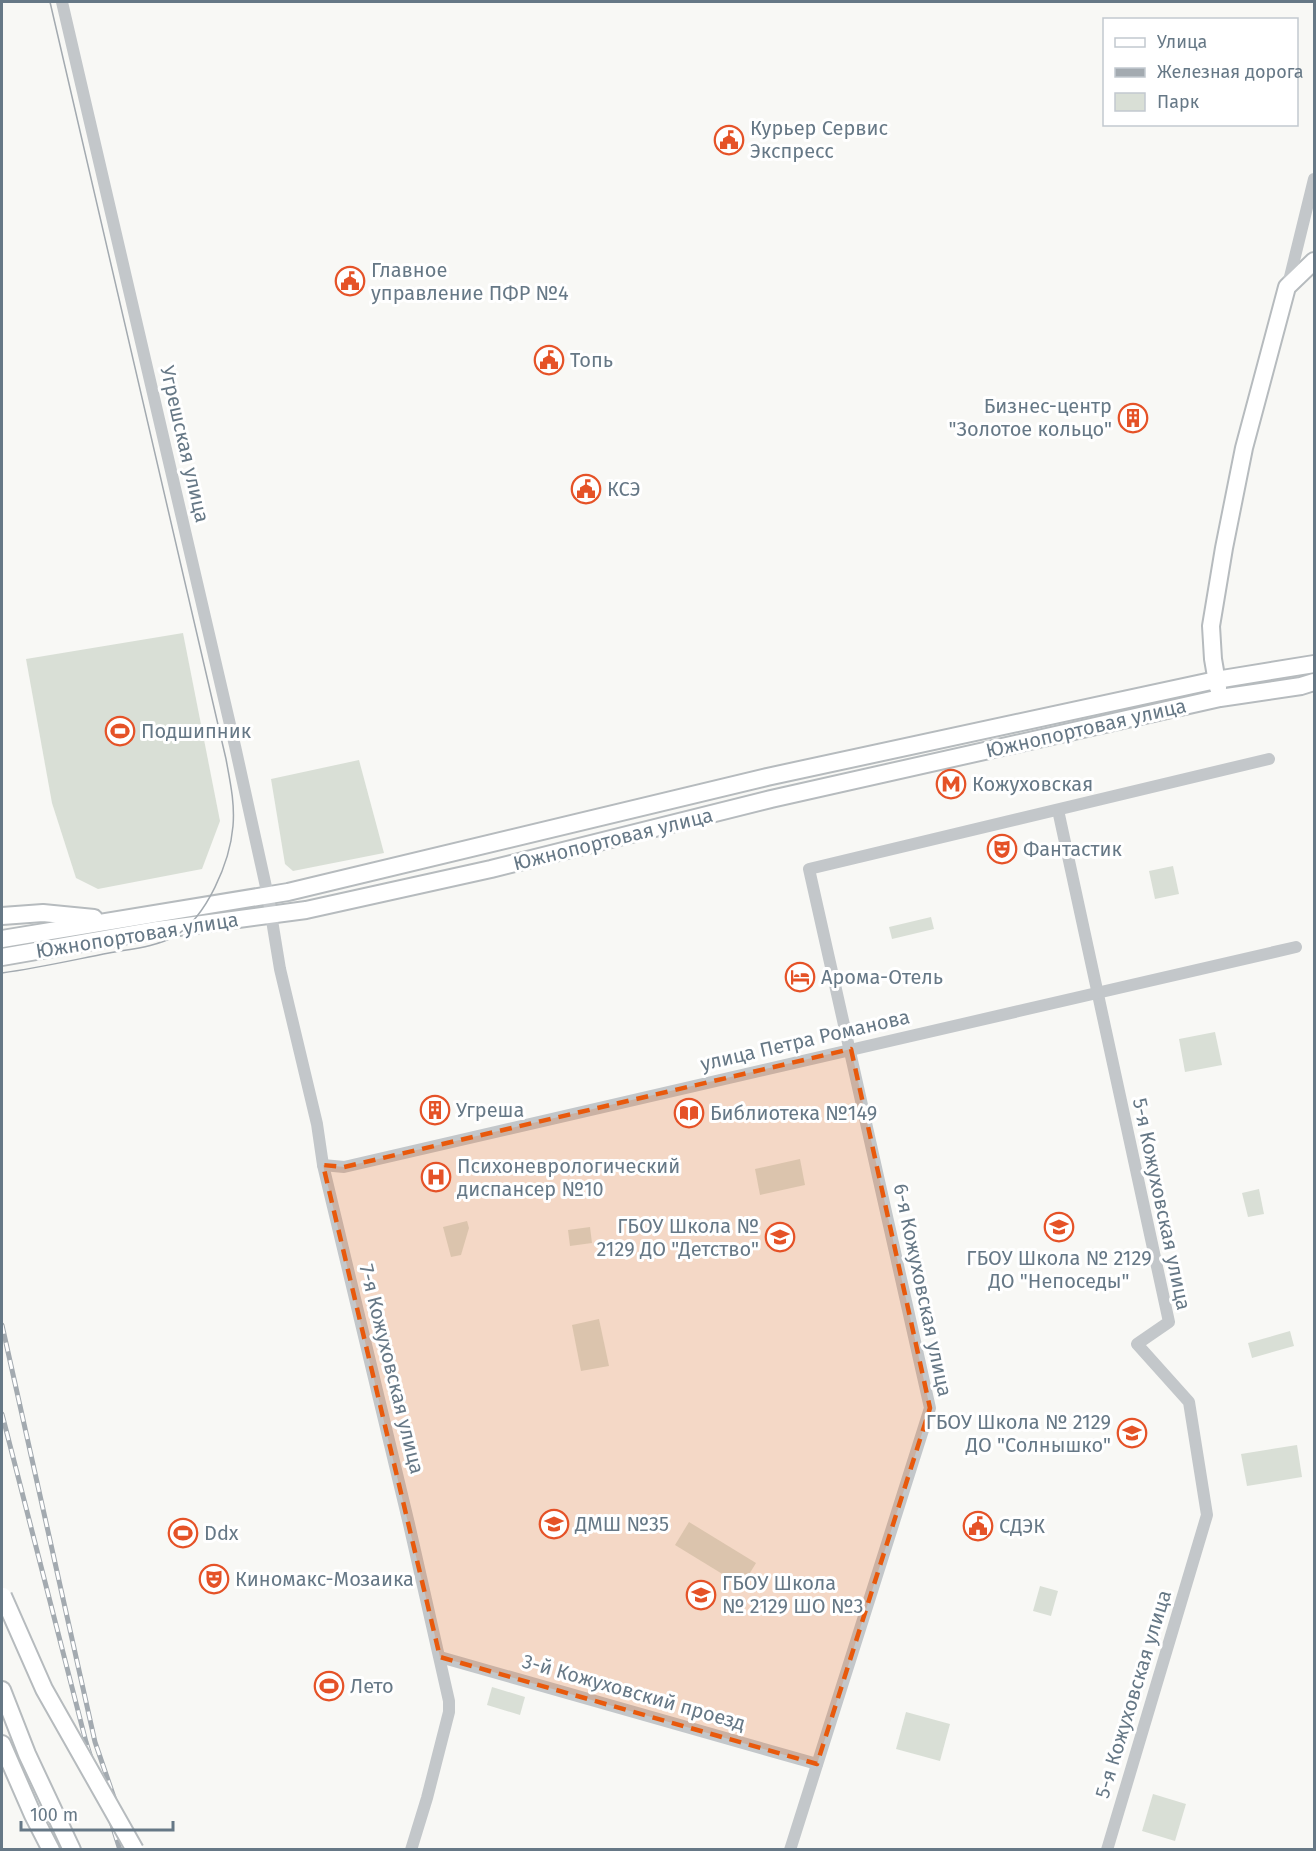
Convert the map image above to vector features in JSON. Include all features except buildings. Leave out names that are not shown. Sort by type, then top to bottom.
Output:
[{"type":"main road","points":[[1220,698],[1211,626],[1244,448],[1287,287],[1314,261]]},
{"type":"main road","name":"Южнопортовая улица","points":[[7,956],[767,777],[1216,680],[1314,664]]},
{"type":"main road","name":"Южнопортовая улица","points":[[6,939],[116,920],[156,922],[271,915],[306,910],[491,869],[771,799],[1220,698],[1310,685]]},
{"type":"main road","points":[[2,916],[44,913],[116,920]]},
{"type":"main road","points":[[2,1594],[44,1689],[135,1850]]},
{"type":"main road","points":[[2,1690],[27,1754],[72,1850]]},
{"type":"main road","points":[[2,1700],[25,1797]]},
{"type":"main road","points":[[2,1744],[51,1850]]},
{"type":"street","name":"Угрешская улица","points":[[62,2],[268,896]]},
{"type":"street","points":[[1287,287],[1314,179]]},
{"type":"street","points":[[1058,810],[1269,759]]},
{"type":"street","points":[[800,770],[794,774],[791,782],[794,789],[805,792]]},
{"type":"street","points":[[767,777],[777,780],[780,788],[778,795],[771,799]]},
{"type":"street","name":"6-я Кожуховская улица","points":[[790,1850],[930,1408],[809,869],[1058,810]]},
{"type":"street","name":"5-я Кожуховская улица","points":[[1058,810],[1168,1322],[1137,1344],[1189,1402],[1207,1515],[1107,1850]]},
{"type":"street","name":"7-я Кожуховская улица","points":[[268,896],[280,969],[317,1124],[323,1165],[449,1701],[449,1712],[411,1850]]},
{"type":"street","name":"улица Петра Романова","points":[[323,1165],[344,1167],[1296,947]]},
{"type":"street","name":"3-й Кожуховский проезд","points":[[440,1657],[817,1764]]},
{"type":"highlighted area","points":[[851,1049],[930,1408],[817,1764],[440,1657],[323,1165],[344,1167]]},
{"type":"green space","name":"Подшипник","points":[[183,633],[220,821],[202,869],[98,889],[76,878],[52,803],[26,659]]},
{"type":"green space","points":[[359,760],[384,853],[293,871],[285,864],[271,779]]},
{"type":"green space","points":[[1173,866],[1179,894],[1155,899],[1149,871]]},
{"type":"green space","points":[[931,917],[934,929],[892,939],[889,927]]},
{"type":"green space","points":[[1215,1032],[1222,1065],[1185,1072],[1179,1039]]},
{"type":"green space","points":[[800,1159],[805,1185],[760,1195],[755,1169]]},
{"type":"green space","points":[[1259,1189],[1264,1214],[1248,1217],[1242,1193]]},
{"type":"green space","points":[[467,1221],[469,1228],[461,1255],[451,1257],[443,1227]]},
{"type":"green space","points":[[590,1227],[592,1243],[570,1246],[568,1230]]},
{"type":"green space","points":[[599,1319],[609,1366],[581,1371],[572,1325]]},
{"type":"green space","points":[[1290,1331],[1294,1346],[1252,1358],[1248,1343]]},
{"type":"green space","points":[[1297,1445],[1302,1477],[1247,1486],[1241,1454]]},
{"type":"green space","points":[[689,1522],[756,1563],[742,1586],[675,1545]]},
{"type":"green space","points":[[1040,1586],[1058,1591],[1051,1616],[1033,1611]]},
{"type":"green space","points":[[492,1687],[525,1697],[520,1715],[487,1705]]},
{"type":"green space","points":[[906,1712],[950,1724],[940,1761],[896,1749]]},
{"type":"green space","points":[[1153,1794],[1186,1804],[1175,1841],[1142,1831]]},
{"type":"tram line","points":[[2,973],[143,947],[175,936],[197,916],[215,887],[227,856],[233,826],[232,792],[226,759],[50,2]]},
{"type":"railway","points":[[2,1325],[95,1742],[132,1850]]},
{"type":"railway","points":[[2,1414],[86,1742],[120,1850]]},
{"type":"place","name":"Курьер Сервис Экспресс","points":[[729,140]]},
{"type":"place","name":"Главное управление ПФР №4","points":[[350,281]]},
{"type":"place","name":"Топь","points":[[549,360]]},
{"type":"place","name":"Бизнес-центр \"Золотое кольцо\"","points":[[1133,418]]},
{"type":"place","name":"КСЭ","points":[[586,489]]},
{"type":"place","name":"Подшипник","points":[[120,731]]},
{"type":"place","name":"Кожуховская","points":[[951,784]]},
{"type":"place","name":"Фантастик","points":[[1002,849]]},
{"type":"place","name":"Арома-Отель","points":[[800,977]]},
{"type":"place","name":"Угреша","points":[[435,1110]]},
{"type":"place","name":"Библиотека №149","points":[[689,1113]]},
{"type":"place","name":"Психоневрологический диспансер №10","points":[[436,1177]]},
{"type":"place","name":"ГБОУ Школа № 2129 ДО \"Непоседы\"","points":[[1059,1227]]},
{"type":"place","name":"ГБОУ Школа № 2129 ДО \"Детство\"","points":[[780,1237]]},
{"type":"place","name":"ГБОУ Школа № 2129 ДО \"Солнышко\"","points":[[1132,1433]]},
{"type":"place","name":"ДМШ №35","points":[[554,1524]]},
{"type":"place","name":"СДЭК","points":[[978,1526]]},
{"type":"place","name":"Ddx","points":[[183,1533]]},
{"type":"place","name":"Киномакс-Мозаика","points":[[214,1579]]},
{"type":"place","name":"ГБОУ Школа № 2129 ШО №3","points":[[701,1595]]},
{"type":"place","name":"Лето","points":[[329,1686]]}]
